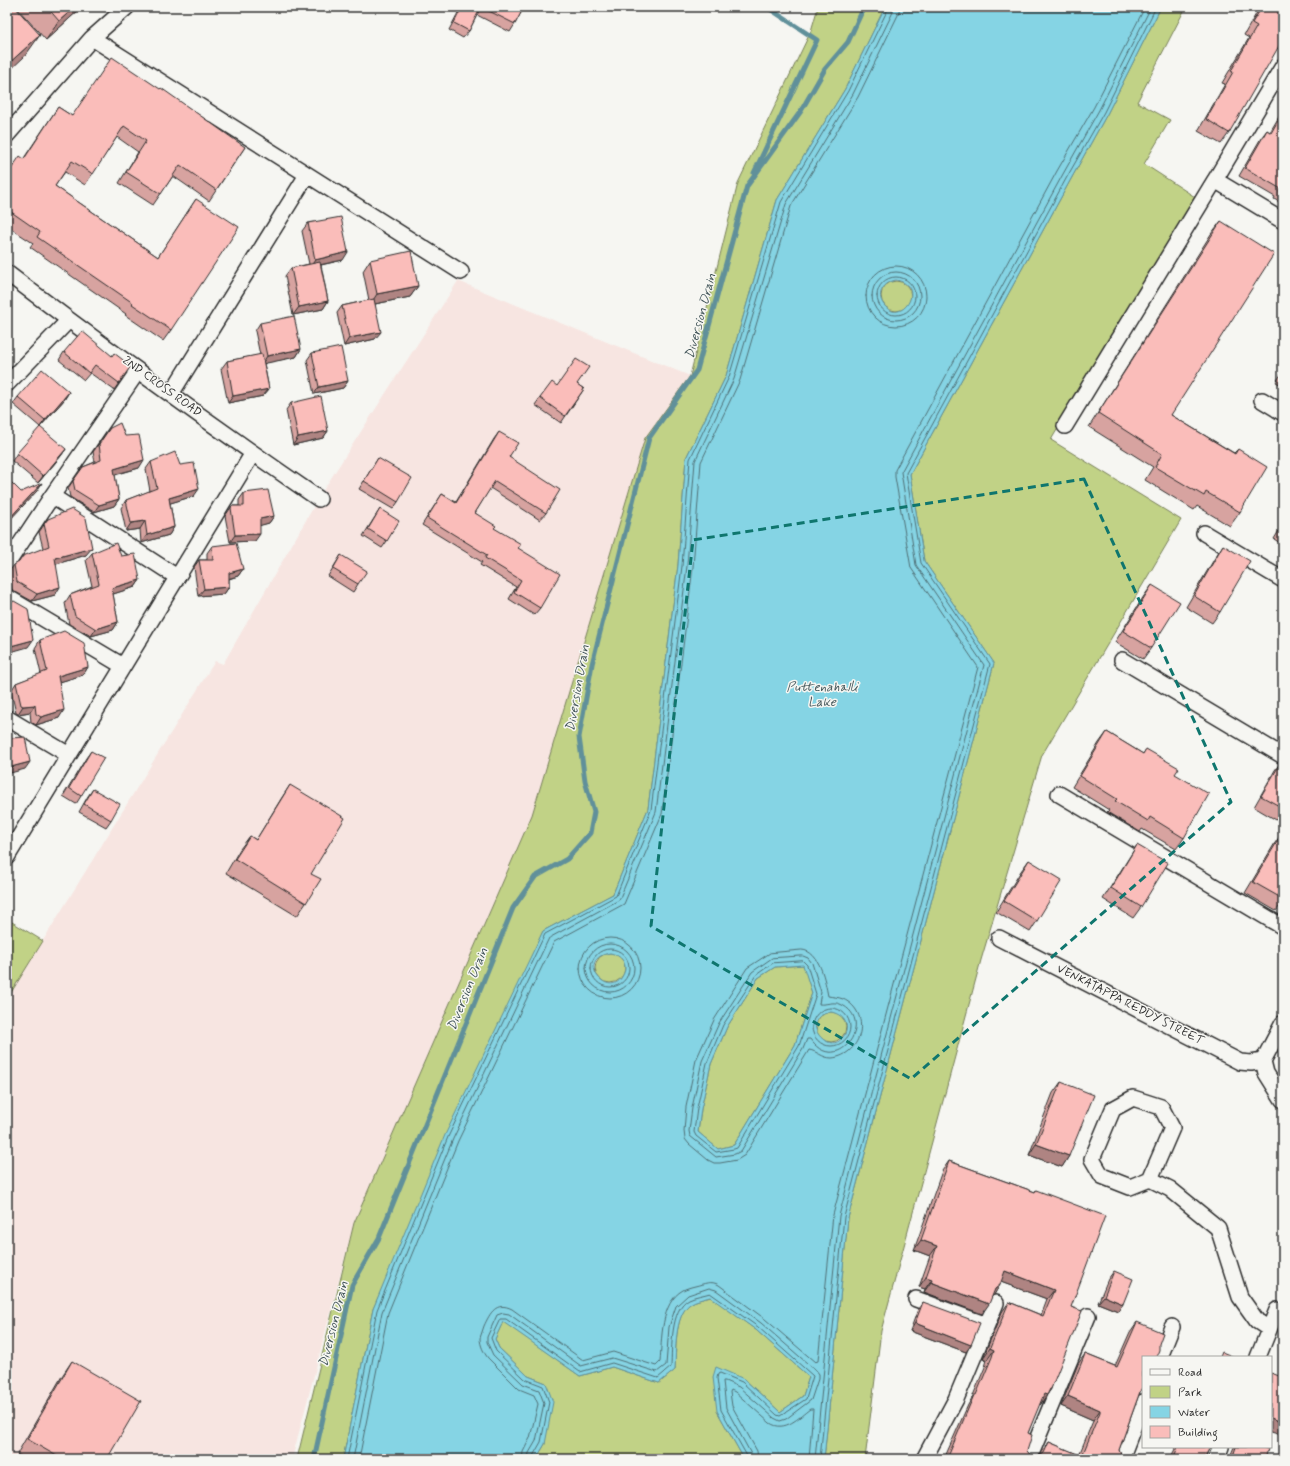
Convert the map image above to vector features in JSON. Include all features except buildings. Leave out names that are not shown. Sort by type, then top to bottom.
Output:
[{"type":"street","points":[[7,135],[92,38],[127,7]]},
{"type":"street","points":[[92,38],[461,272]]},
{"type":"street","points":[[1065,426],[1283,66]]},
{"type":"street","points":[[171,394],[307,175]]},
{"type":"street","points":[[1215,180],[1283,221]]},
{"type":"street","name":"2ND CROSS ROAD","points":[[7,273],[138,371],[319,498]]},
{"type":"street","points":[[7,384],[70,320]]},
{"type":"street","points":[[7,564],[138,371]]},
{"type":"street","points":[[1262,400],[1283,413]]},
{"type":"street","points":[[9,850],[69,755],[253,453]]},
{"type":"street","points":[[52,496],[177,577]]},
{"type":"street","points":[[1204,533],[1283,580]]},
{"type":"street","points":[[7,597],[122,666]]},
{"type":"street","points":[[1122,660],[1283,756]]},
{"type":"street","points":[[7,718],[69,755]]},
{"type":"street","points":[[1059,794],[1283,927]]},
{"type":"street","name":"VENKATAPPA REDDY STREET","points":[[999,938],[1240,1062],[1265,1067]]},
{"type":"street","points":[[1265,1067],[1283,1023]]},
{"type":"street","points":[[1265,1067],[1283,1083]]},
{"type":"street","points":[[1265,1067],[1283,1100]]},
{"type":"street","points":[[1150,1179],[1172,1128],[1161,1107],[1133,1098],[1113,1109],[1092,1158],[1102,1176],[1130,1187],[1150,1179],[1170,1189],[1218,1228],[1240,1297],[1257,1321],[1269,1329]]},
{"type":"street","points":[[916,1299],[987,1325]]},
{"type":"street","points":[[924,1459],[956,1399],[996,1303]]},
{"type":"street","points":[[1258,1356],[1277,1310],[1283,1312]]},
{"type":"street","points":[[1029,1459],[1088,1316]]},
{"type":"street","points":[[1160,1356],[1172,1328]]},
{"type":"street","points":[[1121,1459],[1142,1405]]},
{"type":"street","points":[[1216,1459],[1221,1448]]},
{"type":"highlighted area","points":[[1084,479],[1231,802],[911,1079],[651,926],[693,540]]},
{"type":"shaded area","points":[[458,281],[690,376],[645,438],[532,815],[354,1223],[292,1459],[7,1459],[7,999],[215,661],[223,664],[324,489]]},
{"type":"green space","points":[[818,7],[885,7],[845,89],[777,200],[726,376],[686,458],[678,565],[648,809],[613,894],[543,931],[373,1309],[343,1459],[297,1459],[354,1223],[532,815],[645,438],[690,376],[738,183],[811,31]]},
{"type":"green space","points":[[1161,7],[1186,7],[1137,102],[1170,120],[1144,164],[1195,197],[1051,440],[1181,520],[1042,755],[981,960],[881,1331],[865,1459],[824,1459],[848,1218],[994,663],[924,561],[910,474],[1107,114]]},
{"type":"green space","points":[[896,281],[907,285],[911,296],[907,307],[896,311],[885,307],[881,296],[885,285]]},
{"type":"green space","points":[[7,919],[43,941],[7,999]]},
{"type":"green space","points":[[610,953],[621,957],[625,968],[621,979],[610,983],[599,979],[595,968],[599,957]]},
{"type":"green space","points":[[804,965],[812,993],[795,1045],[734,1145],[718,1149],[698,1132],[701,1109],[711,1064],[727,1027],[758,978],[775,967]]},
{"type":"green space","points":[[831,1012],[842,1016],[846,1027],[842,1038],[831,1042],[820,1038],[816,1027],[820,1016]]},
{"type":"green space","points":[[711,1297],[756,1330],[809,1377],[803,1396],[780,1412],[744,1379],[717,1411],[744,1459],[536,1459],[545,1444],[546,1383],[528,1376],[499,1348],[495,1339],[503,1321],[580,1376],[612,1367],[659,1383],[675,1370],[678,1325],[685,1309],[694,1302]]},
{"type":"water","name":"Puttenahalli Lake","points":[[885,7],[1161,7],[1107,114],[910,474],[924,561],[994,663],[848,1218],[824,1459],[744,1459],[717,1411],[713,1377],[716,1367],[744,1379],[780,1412],[803,1396],[809,1377],[756,1330],[710,1297],[690,1304],[685,1310],[678,1325],[675,1370],[659,1383],[612,1367],[580,1376],[503,1322],[495,1339],[499,1348],[528,1376],[546,1383],[553,1402],[545,1444],[536,1459],[343,1459],[373,1309],[445,1135],[543,931],[613,894],[648,809],[678,565],[686,458],[726,376],[777,200],[845,89]],"holes":[[[896,280],[905,284],[910,290],[911,296],[908,303],[904,308],[898,311],[891,310],[881,301],[882,289],[892,281]],[[610,953],[621,958],[625,971],[617,982],[610,984],[603,981],[598,976],[594,970],[595,963],[599,957]],[[803,965],[812,993],[795,1045],[734,1145],[718,1149],[698,1132],[701,1109],[711,1064],[727,1027],[758,978],[775,967]],[[831,1012],[842,1017],[846,1023],[846,1030],[845,1034],[839,1041],[832,1043],[819,1035],[816,1029],[816,1022],[821,1016]]]},
{"type":"waterway","points":[[754,173],[817,40],[767,7]]},
{"type":"waterway","name":"Diversion Drain","points":[[314,1459],[352,1285],[379,1238],[513,908],[535,877],[567,859],[590,833],[594,812],[585,781],[579,737],[592,664],[649,438],[697,370],[747,186],[801,111],[825,69],[848,42],[864,7]]}]
